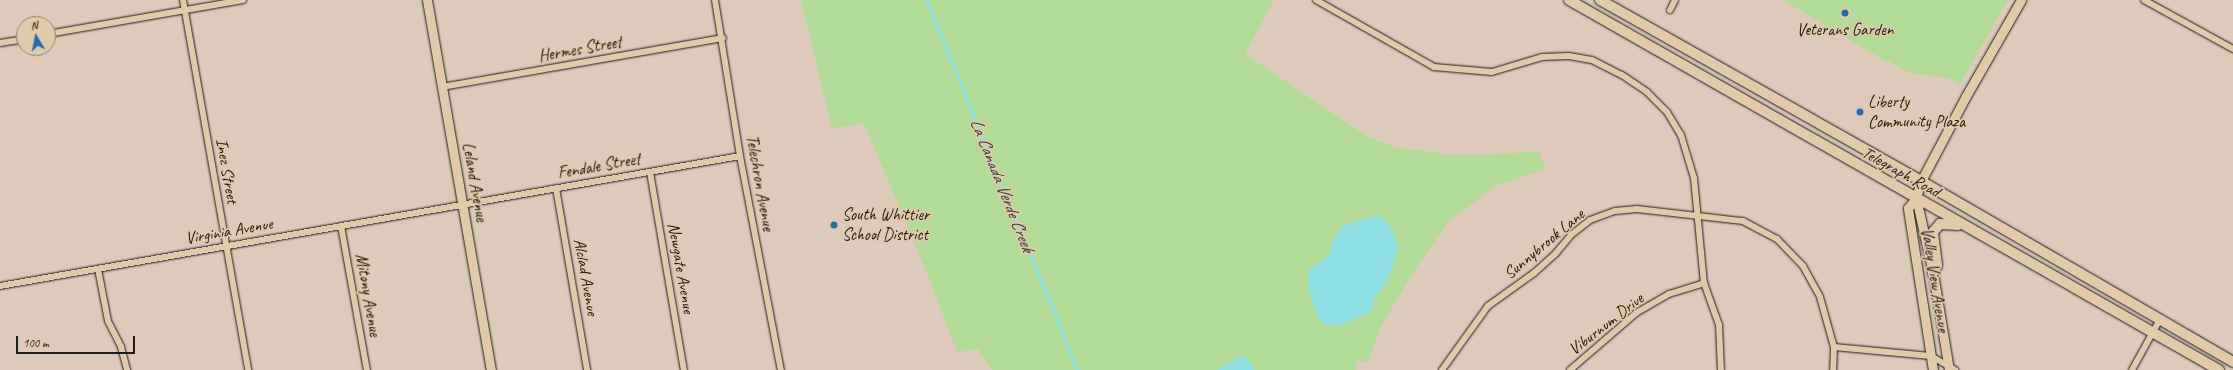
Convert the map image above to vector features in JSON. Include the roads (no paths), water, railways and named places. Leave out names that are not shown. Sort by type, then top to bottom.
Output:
[{"type":"main road","name":"Telegraph Road","points":[[1569,0],[2219,370]]},
{"type":"main road","name":"Telegraph Road","points":[[1600,0],[1921,181],[2159,321],[2233,362]]},
{"type":"main road","points":[[1933,272],[1937,265],[1932,236],[1935,228],[1944,223],[1968,228]]},
{"type":"street","name":"Inez Street","points":[[183,0],[248,370]]},
{"type":"street","points":[[56,33],[243,0]]},
{"type":"street","name":"Leland Avenue","points":[[426,0],[491,370]]},
{"type":"street","name":"Telechron Avenue","points":[[716,0],[740,156],[781,370]]},
{"type":"street","points":[[1316,0],[1434,67],[1492,72],[1542,57],[1569,56],[1592,60],[1622,75],[1647,92],[1667,112],[1681,135],[1694,178],[1699,216],[1704,283],[1719,325],[1721,370]]},
{"type":"street","points":[[1670,10],[1676,0]]},
{"type":"street","name":"Valley View Avenue","points":[[1933,370],[1908,208],[1916,198],[1921,181],[2021,0]]},
{"type":"street","points":[[2144,0],[2233,49]]},
{"type":"street","name":"Hermes Street","points":[[442,87],[722,38]]},
{"type":"street","points":[[0,43],[16,40]]},
{"type":"street","name":"Fendale Street","points":[[462,205],[740,156]]},
{"type":"street","name":"Newgate Avenue","points":[[650,172],[684,370]]},
{"type":"street","name":"Alclad Avenue","points":[[556,188],[588,370]]},
{"type":"street","name":"Valley View Avenue","points":[[1916,198],[1933,272],[1951,369]]},
{"type":"street","name":"Virginia Avenue","points":[[0,286],[462,205]]},
{"type":"street","name":"Sunnybrook Lane","points":[[1442,370],[1488,306],[1534,273],[1556,254],[1571,235],[1590,220],[1615,210],[1637,208],[1743,221],[1777,239],[1803,266],[1820,297],[1834,347],[1833,370]]},
{"type":"street","name":"Mitony Avenue","points":[[341,226],[367,370]]},
{"type":"street","points":[[98,269],[108,321],[121,347],[127,370]]},
{"type":"street","name":"Viburnum Drive","points":[[1570,370],[1636,313],[1669,294],[1704,283]]},
{"type":"street","points":[[2132,370],[2159,321]]},
{"type":"street","points":[[1834,347],[1931,356],[1951,369]]},
{"type":"water","points":[[1379,215],[1389,224],[1399,248],[1387,281],[1374,298],[1372,310],[1368,313],[1340,325],[1324,325],[1316,314],[1308,285],[1309,270],[1330,254],[1331,245],[1342,226]]},
{"type":"water","points":[[1242,356],[1248,359],[1255,370],[1216,370]]},
{"type":"waterway","name":"La Canada Verde Creek","points":[[927,0],[1078,370]]},
{"type":"place","name":"Veterans Garden","points":[[1845,13]]},
{"type":"place","name":"Liberty Community Plaza","points":[[1860,112]]},
{"type":"place","name":"South Whittier School District","points":[[834,225]]}]
